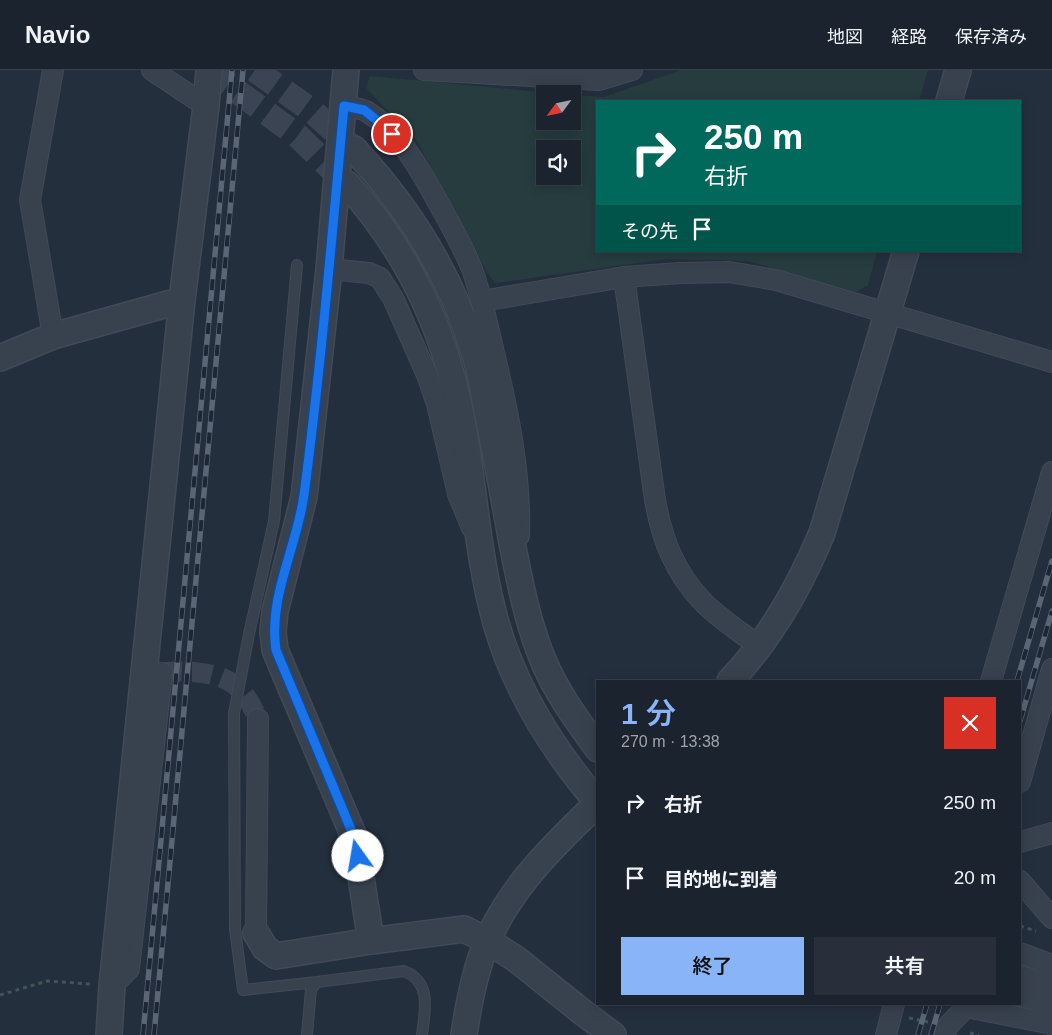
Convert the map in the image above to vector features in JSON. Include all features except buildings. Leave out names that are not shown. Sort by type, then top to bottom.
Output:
[{"type":"street","points":[[53,70],[30,200],[53,336]]},
{"type":"street","points":[[152,70],[206,106]]},
{"type":"street","points":[[109,1035],[112,986],[182,300],[209,70]]},
{"type":"street","points":[[346,70],[329,269],[304,498],[275,611],[273,632],[276,650],[355,839],[371,941]]},
{"type":"street","points":[[424,70],[599,80],[632,70]]},
{"type":"street","points":[[950,100],[958,70]]},
{"type":"street","points":[[344,106],[364,110],[384,126],[415,162],[471,268],[482,301],[506,403],[518,483],[518,572]]},
{"type":"street","points":[[354,149],[378,175],[417,227],[449,286],[464,322],[475,353],[483,389],[518,572],[532,630],[555,684],[571,711],[596,746]]},
{"type":"street","points":[[347,184],[371,212],[394,244],[421,293],[437,329],[457,397],[465,436],[480,548],[496,623],[507,657],[538,722],[578,780],[596,802]]},
{"type":"street","points":[[731,680],[760,647],[784,613],[800,583],[822,533],[906,252]]},
{"type":"street","points":[[329,269],[369,273],[380,278],[393,298],[427,375],[437,404],[458,494],[480,548]]},
{"type":"street","points":[[482,301],[624,277],[729,272],[776,280],[1052,362]]},
{"type":"street","points":[[624,277],[660,530],[670,555],[684,579],[703,602],[760,647]]},
{"type":"street","points":[[0,358],[53,336],[182,300]]},
{"type":"street","points":[[991,680],[1052,472]]},
{"type":"street","points":[[1021,778],[1052,669]]},
{"type":"street","points":[[112,986],[129,969],[162,672]]},
{"type":"street","points":[[258,719],[256,933],[265,948],[276,956],[371,941],[464,930],[488,941],[516,959],[581,1012],[613,1035]]},
{"type":"street","points":[[464,1035],[477,970],[488,941],[504,910],[519,886],[561,838],[596,804]]},
{"type":"street","points":[[1021,842],[1052,833]]},
{"type":"street","points":[[1021,882],[1052,918]]},
{"type":"street","points":[[1021,953],[1052,965]]},
{"type":"street","points":[[1021,976],[1052,985]]},
{"type":"street","points":[[1021,996],[1052,1004]]},
{"type":"street","points":[[886,1035],[894,1005]]},
{"type":"street","points":[[945,1035],[947,1027],[960,1005],[1052,1024]]},
{"type":"lane","points":[[297,264],[274,522],[249,634],[234,714],[234,929],[243,990],[404,971],[413,974],[422,986],[426,999],[422,1035]]},
{"type":"lane","points":[[307,1035],[311,989],[317,982]]},
{"type":"path","points":[[0,995],[47,981],[112,986]]},
{"type":"green space","points":[[681,70],[928,70],[919,100],[596,100],[596,252],[877,252],[868,285],[856,292],[748,261],[666,259],[495,283],[488,274],[417,141],[367,89],[369,76],[536,91],[536,130],[581,130],[581,96],[604,97]]},
{"type":"tunnel","points":[[208,70],[298,136],[347,184]]},
{"type":"tunnel","points":[[255,70],[312,111],[354,149]]},
{"type":"tunnel","points":[[162,673],[174,671],[193,672],[226,679],[241,690],[258,719]]},
{"type":"railway","points":[[143,1035],[232,70]]},
{"type":"railway","points":[[154,1035],[243,70]]},
{"type":"railway","points":[[1017,680],[1052,561]]},
{"type":"railway","points":[[1021,718],[1052,611]]},
{"type":"railway","points":[[918,1035],[927,1005]]},
{"type":"railway","points":[[931,1035],[940,1005]]},
{"type":"route","points":[[358,856],[355,839],[276,650],[273,632],[275,611],[304,498],[329,269],[344,106],[364,110],[392,134]]}]
